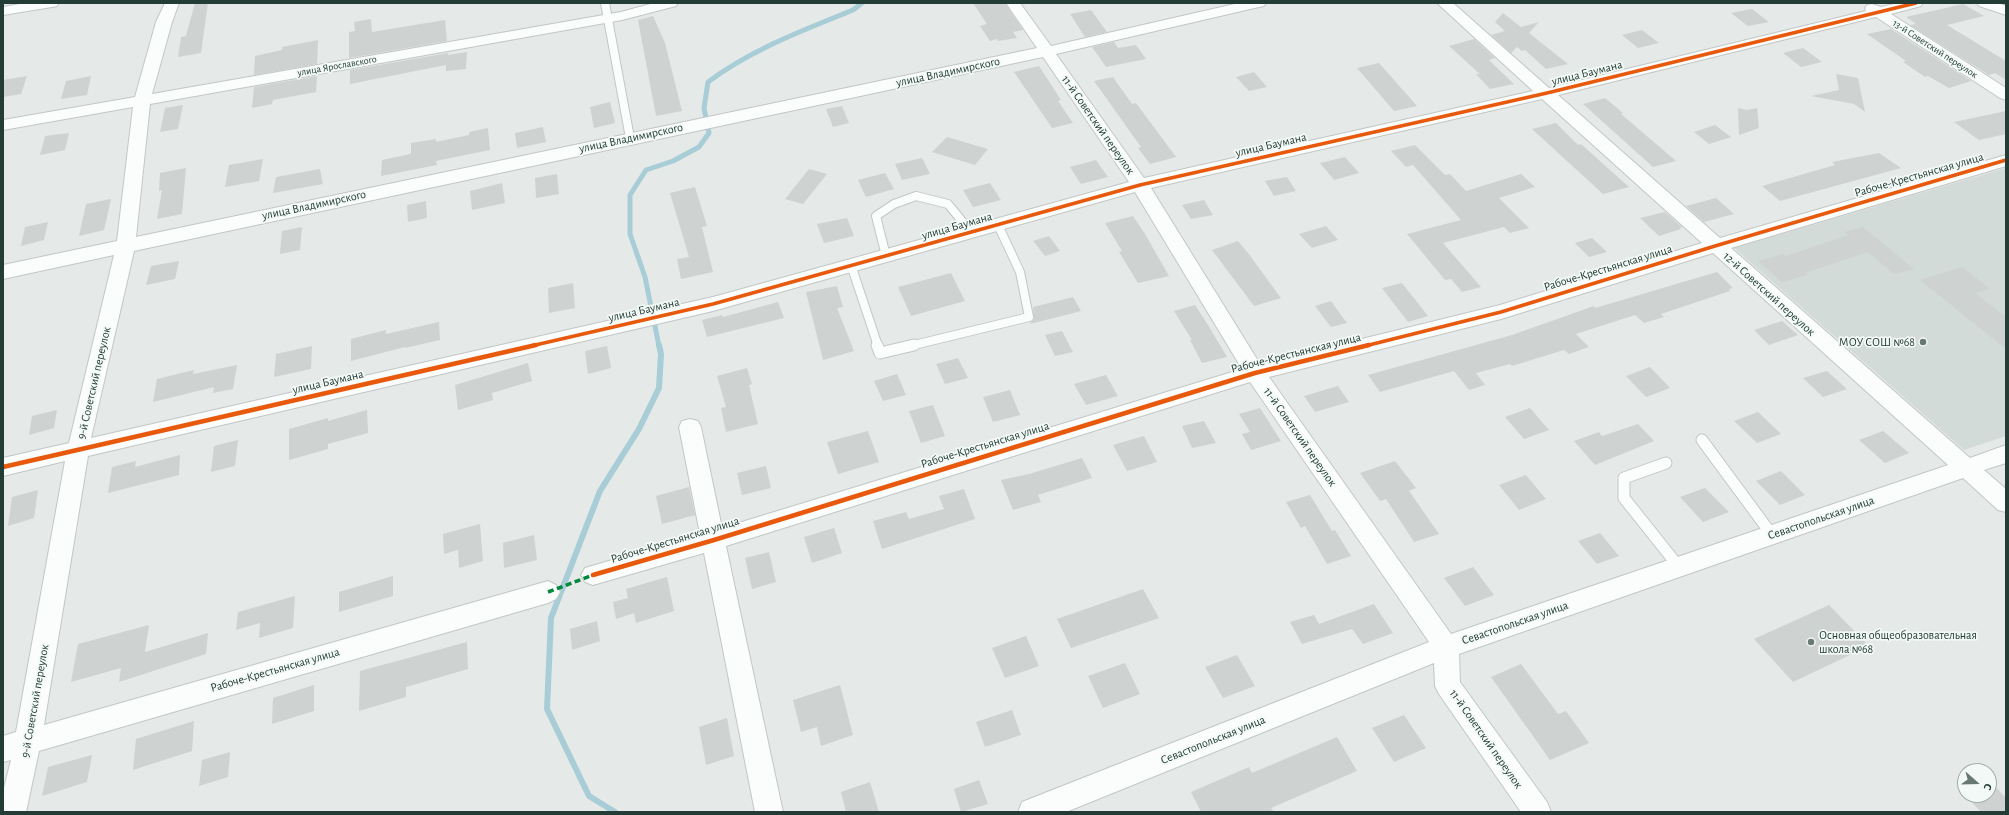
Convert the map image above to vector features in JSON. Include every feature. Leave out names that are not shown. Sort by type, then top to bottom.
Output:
[{"type":"street","points":[[3,11],[52,3]]},
{"type":"street","name":"9-й Советский переулок","points":[[12,812],[28,741],[78,449],[126,245],[142,100],[164,22],[172,3]]},
{"type":"street","name":"улица Ярославского","points":[[3,125],[608,18],[671,3]]},
{"type":"street","name":"11-й Советский переулок","points":[[1013,3],[1140,185],[1255,373],[1446,647],[1448,686],[1537,812]]},
{"type":"street","name":"улица Владимирского","points":[[3,272],[630,138],[1047,51],[1259,3]]},
{"type":"street","name":"12-й Советский переулок","points":[[1444,3],[1547,93],[1715,246],[2006,503]]},
{"type":"street","name":"улица Баумана","points":[[3,467],[699,308],[1140,185],[1547,93],[1871,8],[1916,3]]},
{"type":"street","points":[[1984,3],[2006,11]]},
{"type":"street","name":"13-й Советский переулок","points":[[1871,8],[2006,95]]},
{"type":"street","name":"Рабоче-Крестьянская улица","points":[[594,574],[714,540],[1255,373],[1501,312],[1715,246],[2006,160]]},
{"type":"street","points":[[690,427],[769,812]]},
{"type":"street","name":"Севастопольская улица","points":[[1032,812],[1446,647],[2006,454]]},
{"type":"street","name":"Рабоче-Крестьянская улица","points":[[3,749],[548,592]]},
{"type":"lane","points":[[605,3],[630,138]]},
{"type":"lane","points":[[886,256],[876,216],[894,204],[916,196],[948,204],[971,232]]},
{"type":"lane","points":[[851,265],[880,353],[1029,317],[1020,272],[998,224]]},
{"type":"lane","points":[[1702,440],[1772,535]]},
{"type":"lane","points":[[1666,464],[1624,478],[1624,498],[1679,567]]},
{"type":"shaded area","name":"МОУ СОШ №68","points":[[2006,168],[2006,436],[1964,450],[1734,248]]},
{"type":"building","points":[[195,3],[208,3],[201,53],[178,57],[181,37],[186,36]]},
{"type":"building","points":[[973,3],[1005,3],[1023,30],[1013,32],[1017,38],[998,41],[997,39],[990,41],[980,26],[987,24]]},
{"type":"building","points":[[1963,4],[1984,16],[1947,25],[2006,61],[2006,80],[1995,73],[1989,75],[1910,25],[1916,24],[1906,17]]},
{"type":"building","points":[[1752,9],[1769,22],[1748,26],[1731,13]]},
{"type":"building","points":[[1091,10],[1107,32],[1085,37],[1070,14]]},
{"type":"building","points":[[1503,13],[1521,27],[1539,22],[1529,33],[1568,64],[1546,69],[1525,50],[1522,51],[1517,47],[1511,53],[1491,35],[1505,31],[1495,22]]},
{"type":"building","points":[[653,16],[665,43],[682,111],[656,116],[638,20]]},
{"type":"building","points":[[371,19],[372,32],[445,20],[447,41],[349,58],[349,32],[355,31],[354,22]]},
{"type":"building","points":[[1891,29],[1971,81],[1949,88],[1928,76],[1925,77],[1903,62],[1906,61],[1867,34]]},
{"type":"building","points":[[1642,30],[1659,43],[1638,48],[1622,35]]},
{"type":"building","points":[[1474,39],[1495,58],[1489,60],[1514,84],[1490,89],[1476,74],[1480,74],[1449,46]]},
{"type":"building","points":[[318,40],[317,64],[254,75],[255,56],[282,50],[282,47]]},
{"type":"building","points":[[1114,42],[1118,48],[1136,45],[1146,59],[1106,67],[1092,47]]},
{"type":"building","points":[[1803,48],[1822,62],[1801,67],[1783,53]]},
{"type":"building","points":[[467,52],[466,69],[446,71],[446,65],[350,84],[350,70],[448,53],[448,55]]},
{"type":"building","points":[[1379,63],[1417,106],[1394,111],[1357,68]]},
{"type":"building","points":[[1039,66],[1061,100],[1058,101],[1073,123],[1052,128],[1014,72]]},
{"type":"building","points":[[1254,72],[1267,87],[1249,91],[1236,77]]},
{"type":"building","points":[[1836,74],[1858,78],[1865,112],[1854,104],[1811,96],[1839,90]]},
{"type":"building","points":[[27,76],[21,94],[3,97],[3,80]]},
{"type":"building","points":[[91,76],[87,95],[61,99],[66,81]]},
{"type":"building","points":[[317,76],[316,92],[273,100],[272,104],[252,108],[254,87]]},
{"type":"building","points":[[1113,77],[1132,104],[1136,103],[1176,157],[1150,164],[1138,148],[1141,147],[1094,81]]},
{"type":"building","points":[[1605,98],[1623,113],[1621,114],[1676,161],[1653,167],[1583,104]]},
{"type":"building","points":[[610,102],[615,123],[594,128],[590,107]]},
{"type":"building","points":[[183,105],[178,129],[160,132],[165,108]]},
{"type":"building","points":[[842,106],[849,123],[833,127],[826,109]]},
{"type":"building","points":[[1738,108],[1747,110],[1757,108],[1759,128],[1739,135]]},
{"type":"building","points":[[2006,111],[2006,134],[1979,140],[1954,122]]},
{"type":"building","points":[[1556,123],[1578,145],[1581,144],[1629,187],[1603,194],[1532,129]]},
{"type":"building","points":[[1715,125],[1731,137],[1709,144],[1694,132]]},
{"type":"building","points":[[543,127],[546,142],[517,148],[515,133]]},
{"type":"building","points":[[488,128],[490,150],[436,161],[437,165],[381,176],[382,160],[411,154],[411,143],[436,139],[436,142],[469,135],[469,132]]},
{"type":"building","points":[[69,133],[65,150],[40,155],[45,136]]},
{"type":"building","points":[[947,137],[988,149],[975,165],[932,152]]},
{"type":"building","points":[[1415,145],[1445,175],[1450,174],[1466,191],[1521,174],[1535,187],[1499,198],[1529,228],[1510,233],[1504,227],[1443,243],[1481,287],[1462,292],[1451,279],[1445,280],[1407,234],[1461,220],[1413,165],[1406,167],[1391,151]]},
{"type":"building","points":[[1879,153],[1901,168],[1780,201],[1762,186],[1835,165],[1832,162]]},
{"type":"building","points":[[1345,157],[1359,173],[1334,180],[1320,163]]},
{"type":"building","points":[[922,158],[930,174],[902,180],[895,164]]},
{"type":"building","points":[[263,159],[259,181],[225,187],[229,165]]},
{"type":"building","points":[[1096,160],[1108,177],[1081,184],[1070,167]]},
{"type":"building","points":[[186,168],[182,214],[157,219],[162,190],[159,191],[160,173]]},
{"type":"building","points":[[320,169],[323,184],[273,193],[276,177]]},
{"type":"building","points":[[809,169],[827,174],[803,204],[785,199]]},
{"type":"building","points":[[885,173],[894,189],[866,197],[858,180]]},
{"type":"building","points":[[557,174],[559,194],[536,198],[535,178]]},
{"type":"building","points":[[1287,177],[1296,191],[1274,196],[1265,181]]},
{"type":"building","points":[[502,183],[505,203],[472,210],[470,191]]},
{"type":"building","points":[[990,183],[1001,200],[973,207],[963,190]]},
{"type":"building","points":[[695,187],[707,226],[702,227],[713,272],[681,279],[677,259],[689,257],[670,193]]},
{"type":"building","points":[[1716,198],[1734,214],[1704,222],[1686,206]]},
{"type":"building","points":[[111,199],[104,230],[79,236],[86,204]]},
{"type":"building","points":[[1204,200],[1213,215],[1191,219],[1182,205]]},
{"type":"building","points":[[426,201],[427,218],[408,222],[407,205]]},
{"type":"building","points":[[1665,212],[1682,227],[1680,228],[1681,229],[1659,236],[1640,218]]},
{"type":"building","points":[[1133,216],[1169,276],[1138,283],[1119,252],[1122,251],[1105,223]]},
{"type":"building","points":[[847,218],[854,236],[824,243],[817,224]]},
{"type":"building","points":[[48,222],[44,240],[21,246],[25,227]]},
{"type":"building","points":[[1326,226],[1338,240],[1312,248],[1299,234]]},
{"type":"building","points":[[302,227],[300,250],[280,254],[282,231]]},
{"type":"building","points":[[1863,227],[1914,269],[1894,274],[1868,252],[1805,273],[1807,275],[1782,282],[1758,261],[1783,254],[1786,256],[1848,235],[1844,232]]},
{"type":"building","points":[[1049,236],[1060,251],[1045,256],[1033,241]]},
{"type":"building","points":[[1592,238],[1607,252],[1589,257],[1575,243]]},
{"type":"building","points":[[1238,241],[1281,298],[1254,306],[1212,250]]},
{"type":"building","points":[[179,261],[175,279],[146,285],[151,266]]},
{"type":"building","points":[[1962,267],[1990,289],[1975,293],[2006,317],[2006,349],[1920,280]]},
{"type":"building","points":[[1717,272],[1733,288],[1729,289],[1730,291],[1661,314],[1664,317],[1644,323],[1635,315],[1576,334],[1589,347],[1569,354],[1564,350],[1512,366],[1510,364],[1476,373],[1485,385],[1469,390],[1454,371],[1380,392],[1368,375],[1512,335],[1594,306],[1595,308]]},
{"type":"building","points":[[951,273],[965,301],[911,316],[898,287]]},
{"type":"building","points":[[573,283],[575,308],[549,313],[548,288]]},
{"type":"building","points":[[1402,283],[1428,316],[1408,322],[1382,288]]},
{"type":"building","points":[[837,286],[843,307],[837,308],[854,351],[823,360],[806,292]]},
{"type":"building","points":[[1073,297],[1081,311],[1030,324],[1034,318],[1033,307]]},
{"type":"building","points":[[1331,301],[1347,323],[1331,327],[1315,306]]},
{"type":"building","points":[[778,302],[784,318],[707,337],[702,320],[722,315],[723,317]]},
{"type":"building","points":[[1195,305],[1227,357],[1202,363],[1190,340],[1192,340],[1174,311]]},
{"type":"building","points":[[1782,321],[1798,335],[1769,345],[1754,330]]},
{"type":"building","points":[[439,322],[440,340],[405,347],[351,361],[351,339],[386,330],[386,334]]},
{"type":"building","points":[[1062,331],[1073,352],[1055,356],[1045,335]]},
{"type":"building","points":[[312,346],[311,369],[274,377],[276,354]]},
{"type":"building","points":[[607,346],[611,368],[588,374],[585,351]]},
{"type":"building","points":[[958,358],[968,378],[945,384],[936,364]]},
{"type":"building","points":[[528,363],[532,381],[492,393],[493,400],[458,410],[455,385]]},
{"type":"building","points":[[237,365],[233,389],[213,393],[214,387],[153,402],[157,379],[194,370],[193,374]]},
{"type":"building","points":[[1650,367],[1670,388],[1646,397],[1626,376]]},
{"type":"building","points":[[747,368],[752,384],[749,385],[758,424],[726,432],[721,408],[726,407],[717,376]]},
{"type":"building","points":[[1827,371],[1847,389],[1823,397],[1803,378]]},
{"type":"building","points":[[897,374],[906,395],[883,401],[874,381]]},
{"type":"building","points":[[1106,375],[1118,396],[1086,405],[1074,384]]},
{"type":"building","points":[[1338,386],[1349,402],[1315,412],[1304,396]]},
{"type":"building","points":[[1010,390],[1020,415],[993,422],[983,397]]},
{"type":"building","points":[[933,405],[945,436],[921,443],[909,411]]},
{"type":"building","points":[[1260,408],[1281,441],[1251,450],[1242,434],[1250,432],[1239,414]]},
{"type":"building","points":[[1530,408],[1549,430],[1524,439],[1505,417]]},
{"type":"building","points":[[57,410],[54,428],[29,435],[32,416]]},
{"type":"building","points":[[367,410],[368,433],[328,444],[328,449],[289,460],[289,429],[328,418],[328,421]]},
{"type":"building","points":[[1758,412],[1781,434],[1757,443],[1734,421]]},
{"type":"building","points":[[1204,421],[1216,443],[1192,448],[1182,426]]},
{"type":"building","points":[[1638,424],[1654,441],[1595,465],[1574,441],[1599,432],[1602,436]]},
{"type":"building","points":[[868,431],[879,462],[838,474],[827,442]]},
{"type":"building","points":[[1883,431],[1909,453],[1885,463],[1859,440]]},
{"type":"building","points":[[1144,436],[1157,462],[1127,471],[1113,445]]},
{"type":"building","points":[[238,440],[235,466],[211,472],[214,446]]},
{"type":"building","points":[[180,455],[179,475],[108,493],[112,467],[136,461],[135,467]]},
{"type":"building","points":[[1082,458],[1092,478],[1038,495],[1041,502],[1013,510],[1001,480],[1029,474]]},
{"type":"building","points":[[1395,461],[1416,488],[1409,491],[1439,534],[1414,542],[1386,499],[1380,501],[1360,473]]},
{"type":"building","points":[[766,466],[771,488],[742,495],[737,473]]},
{"type":"building","points":[[1781,471],[1805,495],[1780,505],[1756,481]]},
{"type":"building","points":[[1526,475],[1546,499],[1519,510],[1499,485]]},
{"type":"building","points":[[689,487],[695,515],[662,524],[656,496]]},
{"type":"building","points":[[1705,488],[1729,512],[1703,522],[1680,497]]},
{"type":"building","points":[[964,489],[975,519],[882,549],[873,521],[906,512],[909,519],[944,509],[939,496]]},
{"type":"building","points":[[38,490],[34,518],[8,526],[12,497]]},
{"type":"building","points":[[1310,495],[1332,531],[1335,530],[1351,556],[1327,564],[1305,526],[1301,528],[1286,502]]},
{"type":"building","points":[[480,524],[483,561],[459,568],[458,550],[444,554],[443,534]]},
{"type":"building","points":[[834,528],[842,553],[812,563],[804,537]]},
{"type":"building","points":[[1600,533],[1619,556],[1597,564],[1578,541]]},
{"type":"building","points":[[534,535],[537,560],[504,568],[503,543]]},
{"type":"building","points":[[769,552],[776,582],[752,589],[745,558]]},
{"type":"building","points":[[1473,567],[1494,595],[1465,606],[1444,578]]},
{"type":"building","points":[[393,576],[393,596],[339,612],[339,592]]},
{"type":"building","points":[[667,577],[674,611],[636,623],[634,613],[616,619],[613,602],[628,598],[626,589]]},
{"type":"building","points":[[1143,589],[1159,618],[1071,648],[1057,619]]},
{"type":"building","points":[[295,596],[293,628],[259,638],[260,623],[236,630],[238,612]]},
{"type":"building","points":[[1374,604],[1393,633],[1363,644],[1352,629],[1302,644],[1290,622],[1314,615],[1319,624]]},
{"type":"building","name":"Основная общеобразовательная школа №68","points":[[1829,605],[1869,646],[1793,682],[1754,639]]},
{"type":"building","points":[[597,621],[600,641],[572,650],[570,629]]},
{"type":"building","points":[[149,625],[145,652],[208,633],[206,654],[119,682],[121,668],[71,682],[78,644]]},
{"type":"building","points":[[1026,636],[1039,666],[1005,678],[992,648]]},
{"type":"building","points":[[467,642],[468,669],[406,687],[406,697],[359,711],[360,671]]},
{"type":"building","points":[[1237,655],[1255,686],[1223,698],[1205,667]]},
{"type":"building","points":[[1125,663],[1140,694],[1103,708],[1088,676]]},
{"type":"building","points":[[1521,664],[1558,714],[1566,711],[1589,743],[1550,760],[1491,677]]},
{"type":"building","points":[[314,685],[314,711],[272,724],[273,698]]},
{"type":"building","points":[[840,685],[853,735],[821,746],[817,727],[801,732],[793,700]]},
{"type":"building","points":[[1012,710],[1021,735],[985,747],[976,722]]},
{"type":"building","points":[[1404,715],[1426,748],[1394,762],[1372,728]]},
{"type":"building","points":[[727,718],[734,756],[706,765],[699,727]]},
{"type":"building","points":[[194,721],[192,751],[133,770],[136,739]]},
{"type":"building","points":[[1337,737],[1357,771],[1271,808],[1274,812],[1201,812],[1191,792],[1249,767],[1252,773]]},
{"type":"building","points":[[230,752],[228,777],[199,786],[202,760]]},
{"type":"building","points":[[92,755],[87,782],[42,796],[48,767]]},
{"type":"building","points":[[979,780],[988,804],[961,812],[954,789]]},
{"type":"building","points":[[870,782],[879,812],[846,812],[841,792]]},
{"type":"building","points":[[1997,788],[2006,798],[2006,812],[1981,812],[1973,803],[1997,803]]},
{"type":"waterway","points":[[659,346],[645,277],[630,234],[630,195],[646,170],[673,161],[699,147],[709,133],[704,108],[708,82],[725,70],[760,50],[796,33],[853,10],[862,3]]},
{"type":"waterway","points":[[615,812],[589,796],[547,709],[551,618],[600,491],[639,429],[659,388],[661,354],[659,345]]},
{"type":"marked path","points":[[548,592],[593,575]]},
{"type":"cycle path","points":[[3,467],[713,304],[1140,185],[1547,93],[1916,3]]},
{"type":"cycle path","points":[[593,575],[714,540],[1255,373],[1501,312],[1715,246],[2006,160]]},
{"type":"place","name":"МОУ СОШ №68","points":[[1923,342]]},
{"type":"place","name":"Основная общеобразовательная школа №68","points":[[1811,642]]}]
